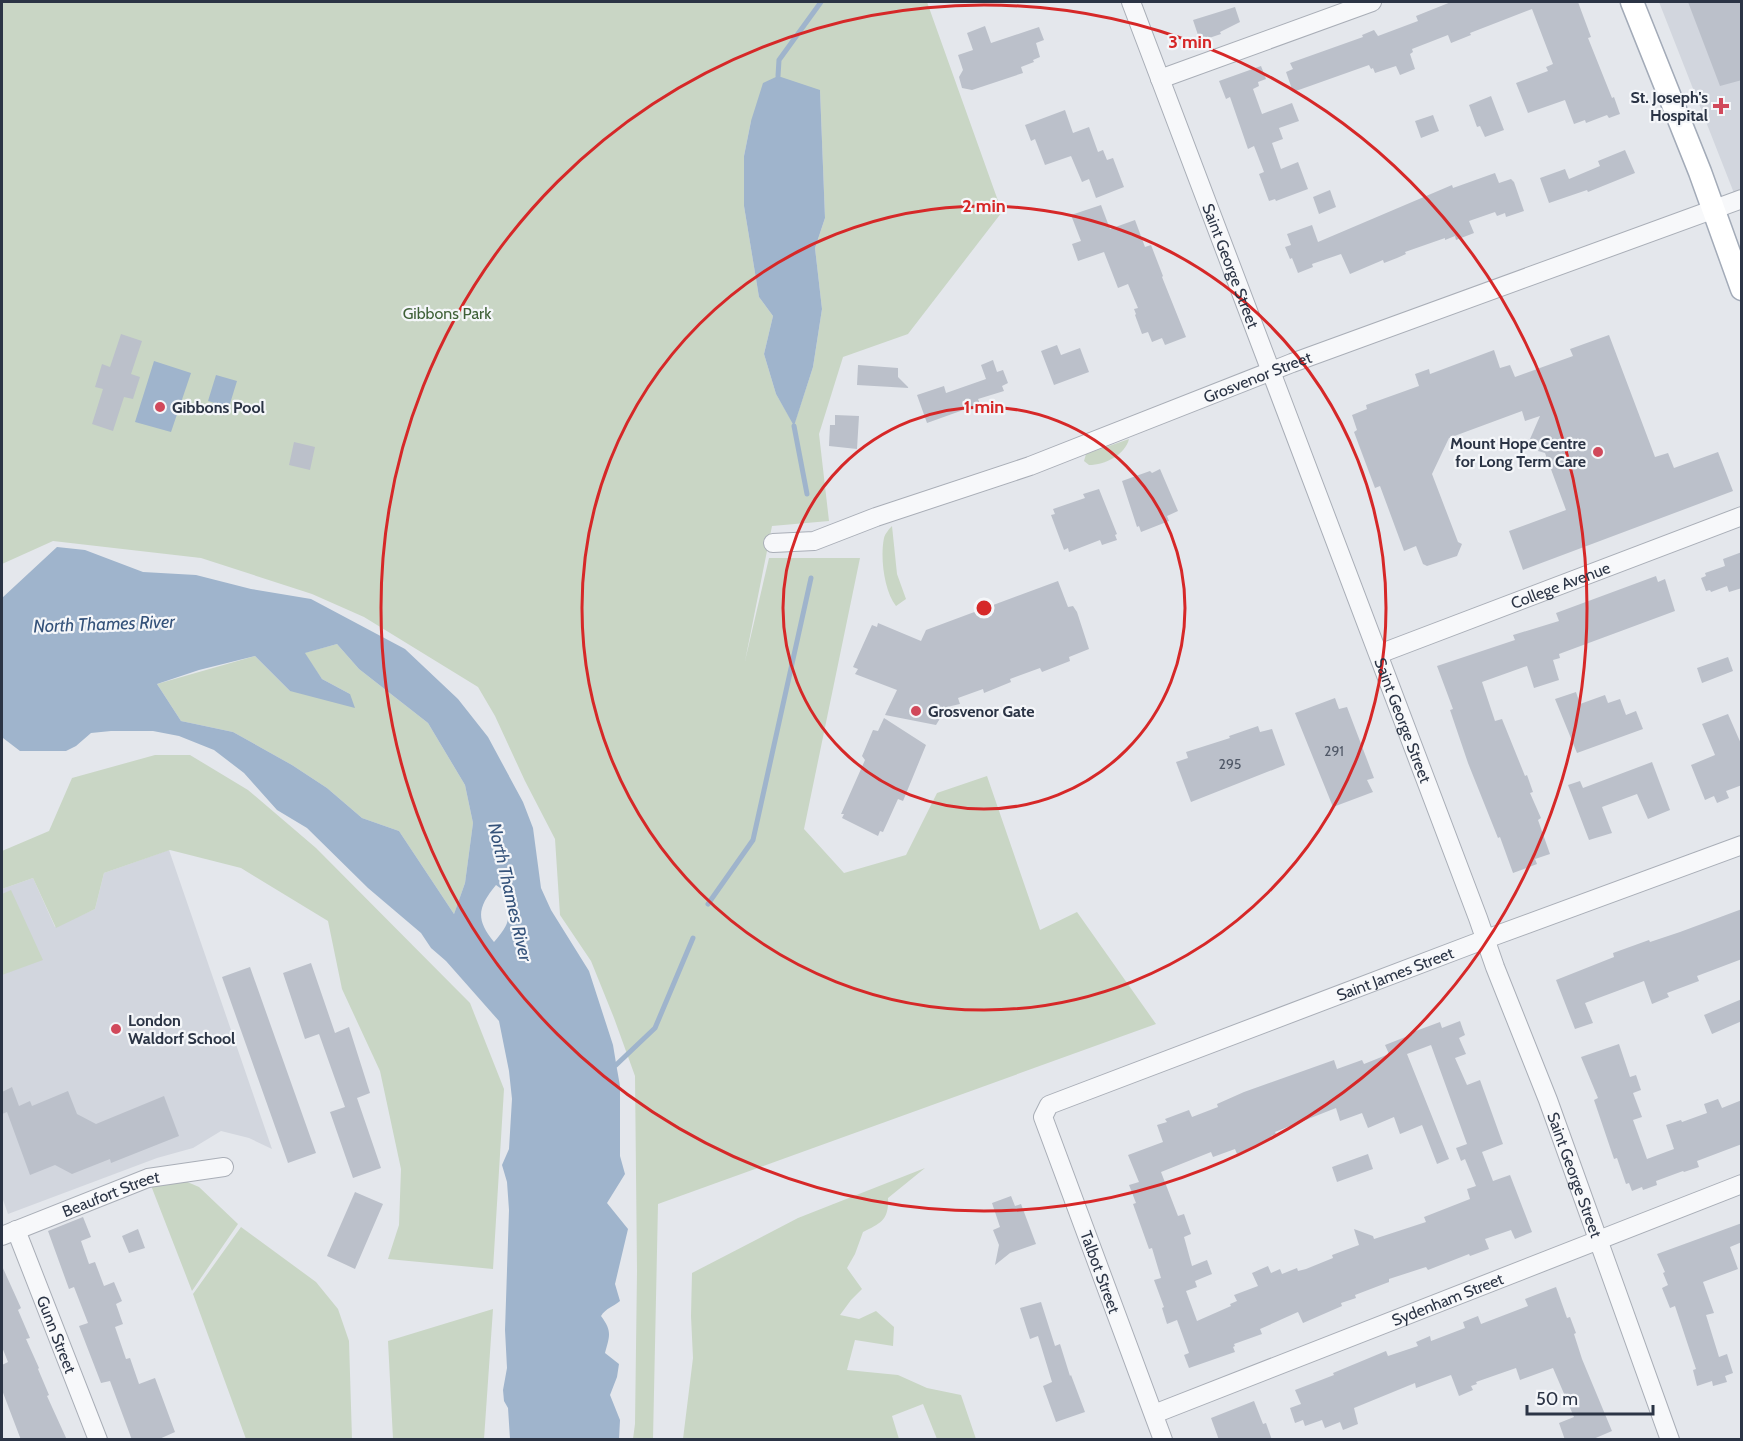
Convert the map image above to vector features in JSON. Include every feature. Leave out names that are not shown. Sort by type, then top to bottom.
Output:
[{"type":"main road","points":[[1632,2],[1742,289]]},
{"type":"street","name":"Saint George Street","points":[[1131,2],[1486,939],[1495,968],[1548,1100],[1670,1440]]},
{"type":"street","points":[[1160,79],[1372,2]]},
{"type":"street","name":"Grosvenor Street","points":[[773,543],[814,541],[876,517],[1052,458],[1271,371],[1742,199]]},
{"type":"street","name":"College Avenue","points":[[1378,654],[1742,516]]},
{"type":"street","name":"Saint James Street","points":[[1049,1105],[1486,939],[1742,845]]},
{"type":"street","name":"Talbot Street","points":[[1049,1105],[1043,1117],[1163,1440]]},
{"type":"street","name":"Beaufort Street","points":[[9,1233],[148,1178],[224,1167]]},
{"type":"street","name":"Sydenham Street","points":[[1154,1414],[1742,1184]]},
{"type":"street","name":"Gunn Street","points":[[9,1233],[98,1440]]},
{"type":"shaded area","name":"St. Joseph's Hospital","points":[[1659,2],[1741,2],[1741,211]]},
{"type":"shaded area","name":"London Waldorf School","points":[[169,850],[272,1149],[249,1138],[221,1131],[193,1148],[157,1158],[8,1214],[2,1197],[2,889],[33,878],[55,927],[95,909],[104,873]]},
{"type":"green space","name":"Gibbons Park","points":[[2,2],[927,2],[1002,212],[908,334],[843,357],[819,434],[829,521],[772,526],[745,661],[769,558],[860,558],[804,829],[844,873],[906,855],[937,793],[987,776],[1040,930],[1077,912],[1156,1024],[658,1204],[653,1439],[633,1439],[637,1271],[635,1076],[591,961],[560,915],[555,839],[495,716],[478,687],[364,617],[312,594],[201,558],[53,541],[2,564]],"holes":[[[820,90],[825,218],[815,248],[822,309],[813,367],[794,425],[776,394],[764,354],[773,316],[759,297],[744,206],[744,156],[751,121]]]},
{"type":"green space","points":[[1129,439],[1123,450],[1108,461],[1089,465],[1084,461],[1086,454]]},
{"type":"green space","points":[[892,526],[897,574],[906,599],[896,606],[888,592],[883,564],[884,538]]},
{"type":"green space","points":[[337,644],[359,669],[428,723],[465,785],[473,823],[465,883],[454,914],[399,831],[362,818],[327,788],[292,765],[233,732],[181,721],[157,684],[255,656],[290,691],[350,694],[322,679],[304,653]]},
{"type":"green space","points":[[155,755],[190,755],[248,790],[316,848],[470,1003],[504,1089],[493,1269],[388,1259],[399,1225],[401,1169],[380,1071],[342,989],[328,921],[241,868],[170,850],[104,873],[95,909],[56,928],[33,878],[2,889],[2,851],[49,831],[72,778]]},
{"type":"green space","points":[[11,890],[43,960],[2,975],[2,894]]},
{"type":"green space","points":[[925,1168],[888,1198],[887,1211],[883,1220],[863,1232],[847,1268],[862,1289],[840,1315],[859,1319],[876,1311],[894,1327],[893,1346],[855,1340],[847,1370],[898,1375],[927,1388],[961,1395],[976,1439],[937,1439],[923,1404],[892,1416],[899,1439],[683,1439],[693,1358],[692,1273],[798,1218]]},
{"type":"green space","points":[[185,1181],[199,1187],[238,1224],[192,1291],[150,1183]]},
{"type":"green space","points":[[241,1227],[316,1282],[338,1309],[349,1341],[352,1439],[246,1439],[193,1294]]},
{"type":"green space","points":[[493,1309],[484,1439],[393,1439],[388,1341]]},
{"type":"water","points":[[778,76],[820,90],[825,218],[815,248],[822,309],[813,367],[794,426],[776,394],[764,354],[773,316],[759,297],[744,206],[744,156],[751,121],[763,83]]},
{"type":"water","name":"Gibbons Pool","points":[[154,361],[191,373],[171,432],[135,422]]},
{"type":"water","points":[[216,375],[237,381],[229,407],[208,401]]},
{"type":"water","name":"North Thames River","points":[[57,547],[85,550],[143,572],[196,575],[251,589],[311,599],[405,649],[458,699],[488,737],[523,802],[533,828],[541,888],[551,910],[589,971],[613,1045],[620,1086],[620,1156],[625,1174],[607,1203],[628,1229],[615,1284],[620,1301],[601,1316],[609,1333],[605,1353],[619,1364],[610,1395],[620,1420],[619,1439],[510,1439],[508,1408],[504,1401],[503,1390],[507,1368],[505,1330],[509,1210],[507,1182],[502,1165],[509,1149],[512,1099],[499,1021],[446,961],[431,948],[421,933],[368,888],[307,828],[277,810],[244,773],[214,750],[179,736],[153,731],[91,733],[66,751],[20,751],[3,738],[2,598]],"holes":[[[337,644],[359,669],[428,723],[465,785],[473,823],[465,883],[454,914],[399,831],[362,818],[327,788],[292,765],[233,732],[181,721],[157,684],[199,670],[255,656],[290,691],[355,708],[350,694],[322,679],[305,653]],[[496,885],[503,890],[508,918],[504,929],[494,942],[484,926],[481,913],[485,900]]]},
{"type":"building","points":[[1451,2],[1578,2],[1591,37],[1588,38],[1620,114],[1574,124],[1565,100],[1528,113],[1516,83],[1548,71],[1546,67],[1553,64],[1532,9],[1470,33],[1471,35],[1451,43],[1448,35],[1412,49],[1413,52],[1410,54],[1415,69],[1400,75],[1396,66],[1375,73],[1369,65],[1293,92],[1286,72],[1293,69],[1290,63],[1363,37],[1362,35],[1374,30],[1378,36],[1418,21],[1416,16]]},
{"type":"building","points":[[1688,2],[1742,2],[1742,80],[1720,86]]},
{"type":"building","points":[[1235,7],[1240,22],[1220,32],[1221,34],[1200,41],[1193,20]]},
{"type":"building","points":[[985,26],[991,43],[1039,27],[1044,40],[1036,43],[1040,57],[1021,67],[1023,73],[972,90],[962,88],[959,77],[963,70],[958,55],[973,50],[967,33]]},
{"type":"building","points":[[1261,66],[1266,79],[1258,82],[1259,86],[1253,89],[1262,114],[1292,103],[1299,121],[1279,128],[1283,139],[1272,143],[1281,169],[1298,162],[1308,189],[1276,201],[1275,199],[1269,201],[1259,174],[1264,172],[1254,146],[1248,149],[1230,97],[1226,99],[1219,81]]},
{"type":"building","points":[[1491,96],[1504,130],[1485,137],[1480,126],[1477,127],[1469,105]]},
{"type":"building","points":[[1065,110],[1073,133],[1089,127],[1098,152],[1103,150],[1107,160],[1113,158],[1124,187],[1096,198],[1089,179],[1082,182],[1071,156],[1045,165],[1035,139],[1031,141],[1025,125]]},
{"type":"building","points":[[1433,115],[1439,131],[1421,138],[1415,121]]},
{"type":"building","points":[[1625,150],[1635,173],[1588,192],[1587,190],[1549,203],[1540,178],[1565,169],[1569,179],[1600,166],[1598,161]]},
{"type":"building","points":[[1495,173],[1499,183],[1511,179],[1514,182],[1524,211],[1506,217],[1505,213],[1497,216],[1495,212],[1469,221],[1474,233],[1456,240],[1455,236],[1445,240],[1445,238],[1350,274],[1341,254],[1312,264],[1313,267],[1298,273],[1285,247],[1291,245],[1287,234],[1312,225],[1318,242],[1452,185],[1453,188]]},
{"type":"building","points":[[1330,190],[1336,207],[1319,214],[1313,197]]},
{"type":"building","points":[[1101,205],[1110,229],[1135,220],[1145,247],[1151,245],[1186,337],[1165,345],[1162,338],[1152,342],[1148,332],[1142,334],[1134,309],[1138,308],[1128,284],[1118,288],[1104,252],[1078,261],[1072,244],[1081,241],[1071,215]]},
{"type":"building","points":[[121,334],[142,341],[131,374],[140,377],[133,399],[124,397],[113,431],[92,424],[103,389],[95,387],[102,364],[110,367]]},
{"type":"building","name":"Mount Hope Centre for Long Term Care","points":[[1609,335],[1655,457],[1668,453],[1674,468],[1718,452],[1733,491],[1523,570],[1509,531],[1566,510],[1545,453],[1538,451],[1541,444],[1530,439],[1540,416],[1525,421],[1522,411],[1449,438],[1432,474],[1458,542],[1462,544],[1457,556],[1427,566],[1423,564],[1416,546],[1404,551],[1380,486],[1375,488],[1354,432],[1357,430],[1352,415],[1367,409],[1366,405],[1419,386],[1415,374],[1429,369],[1430,374],[1494,350],[1500,368],[1510,365],[1515,377],[1573,356],[1570,349]]},
{"type":"building","points":[[1057,345],[1061,355],[1080,348],[1089,372],[1054,385],[1041,351]]},
{"type":"building","points":[[993,360],[997,372],[1003,370],[1008,383],[1002,386],[1004,391],[978,399],[980,404],[927,423],[917,395],[944,386],[946,393],[986,379],[981,365]]},
{"type":"building","points":[[858,365],[898,368],[898,377],[909,388],[857,385]]},
{"type":"building","points":[[835,415],[859,416],[857,449],[829,446],[830,425],[835,425]]},
{"type":"building","points":[[294,442],[315,447],[310,470],[289,465]]},
{"type":"building","points":[[1160,469],[1178,511],[1167,516],[1169,521],[1141,532],[1139,526],[1137,527],[1122,481]]},
{"type":"building","points":[[1099,489],[1117,534],[1115,535],[1117,540],[1102,545],[1100,540],[1069,552],[1068,548],[1064,550],[1051,515],[1055,514],[1053,509],[1085,498],[1083,494]]},
{"type":"building","points":[[1742,552],[1742,588],[1729,592],[1727,586],[1711,592],[1706,591],[1701,578],[1706,576],[1705,573],[1725,566],[1723,559]]},
{"type":"building","points":[[1656,576],[1658,582],[1665,579],[1675,611],[1559,654],[1560,658],[1553,660],[1559,680],[1534,688],[1527,666],[1482,682],[1495,721],[1502,719],[1525,776],[1527,775],[1533,792],[1530,793],[1541,818],[1538,820],[1550,854],[1535,859],[1537,864],[1513,873],[1468,763],[1450,710],[1453,709],[1437,666],[1515,640],[1513,635],[1559,621],[1556,613]]},
{"type":"building","name":"Grosvenor Gate","points":[[1058,581],[1068,607],[1073,606],[1077,612],[1089,649],[1069,657],[1070,661],[1042,672],[1040,668],[1010,679],[1011,682],[984,693],[983,689],[958,698],[960,704],[947,707],[936,725],[885,715],[897,690],[855,674],[858,669],[853,667],[872,625],[877,627],[878,623],[921,641],[926,630]]},
{"type":"building","points":[[1728,657],[1733,671],[1702,683],[1697,668]]},
{"type":"building","points":[[1576,692],[1580,704],[1605,695],[1608,703],[1620,699],[1626,715],[1636,711],[1643,729],[1577,753],[1555,699]]},
{"type":"building","points":[[1335,698],[1339,709],[1347,707],[1374,778],[1367,780],[1373,792],[1333,807],[1295,713]]},
{"type":"building","points":[[1728,714],[1742,746],[1742,785],[1726,791],[1729,798],[1717,803],[1714,796],[1705,800],[1691,765],[1715,755],[1702,724]]},
{"type":"building","points":[[884,718],[926,745],[903,801],[898,799],[883,832],[880,831],[878,836],[842,818],[844,814],[841,814],[865,760],[862,756],[873,730],[878,731]]},
{"type":"building","points":[[1258,726],[1260,732],[1272,729],[1285,765],[1191,802],[1176,762],[1188,758],[1186,752]]},
{"type":"building","points":[[1652,762],[1670,810],[1648,819],[1637,794],[1602,807],[1612,833],[1589,840],[1568,785],[1580,781],[1583,788]]},
{"type":"building","points":[[1742,909],[1742,959],[1697,976],[1699,981],[1667,993],[1669,997],[1652,1004],[1644,981],[1585,1003],[1593,1023],[1575,1029],[1556,980],[1614,957],[1613,953]]},
{"type":"building","points":[[311,963],[335,1033],[349,1027],[370,1093],[357,1098],[381,1168],[353,1178],[330,1112],[345,1107],[319,1034],[305,1039],[283,973]]},
{"type":"building","points":[[250,967],[316,1153],[288,1163],[222,977]]},
{"type":"building","points":[[1742,999],[1742,1021],[1712,1034],[1704,1015]]},
{"type":"building","points":[[1460,1021],[1465,1035],[1459,1038],[1466,1054],[1455,1058],[1467,1085],[1480,1080],[1503,1144],[1482,1152],[1493,1181],[1510,1175],[1532,1232],[1515,1239],[1511,1230],[1485,1239],[1489,1249],[1428,1270],[1426,1267],[1389,1279],[1389,1282],[1355,1295],[1356,1298],[1341,1303],[1342,1306],[1303,1323],[1298,1312],[1260,1329],[1262,1334],[1234,1344],[1235,1352],[1189,1368],[1184,1355],[1189,1353],[1177,1320],[1167,1324],[1162,1308],[1164,1307],[1154,1280],[1161,1278],[1152,1248],[1149,1249],[1133,1204],[1136,1203],[1129,1185],[1139,1182],[1128,1155],[1163,1142],[1157,1125],[1167,1122],[1165,1119],[1189,1110],[1192,1117],[1218,1107],[1217,1104],[1244,1092],[1334,1060],[1337,1069],[1362,1060],[1364,1064],[1389,1054],[1385,1045],[1413,1034],[1413,1032],[1440,1022],[1442,1028]],"holes":[[[1431,1045],[1467,1144],[1456,1148],[1461,1161],[1465,1159],[1476,1186],[1467,1189],[1470,1199],[1424,1217],[1426,1222],[1374,1239],[1373,1236],[1354,1229],[1359,1245],[1332,1255],[1333,1258],[1306,1269],[1298,1271],[1297,1268],[1282,1274],[1280,1269],[1271,1273],[1268,1266],[1252,1273],[1258,1286],[1234,1295],[1237,1301],[1230,1304],[1231,1306],[1197,1321],[1186,1291],[1197,1287],[1195,1281],[1212,1274],[1207,1260],[1192,1266],[1184,1237],[1191,1234],[1184,1214],[1178,1216],[1161,1172],[1211,1152],[1213,1157],[1235,1149],[1237,1154],[1272,1139],[1271,1136],[1276,1134],[1275,1132],[1336,1108],[1340,1121],[1362,1113],[1368,1128],[1394,1117],[1400,1134],[1422,1125],[1437,1164],[1449,1159],[1407,1054]]]},
{"type":"building","points":[[1619,1044],[1630,1077],[1636,1075],[1641,1090],[1633,1093],[1642,1117],[1633,1120],[1647,1159],[1674,1149],[1666,1125],[1707,1113],[1704,1104],[1718,1099],[1722,1108],[1742,1100],[1742,1144],[1697,1161],[1699,1167],[1656,1181],[1657,1185],[1632,1191],[1629,1183],[1626,1184],[1617,1158],[1614,1159],[1594,1100],[1598,1098],[1581,1057]]},
{"type":"building","points":[[12,1087],[19,1106],[30,1101],[32,1106],[68,1091],[77,1114],[96,1124],[164,1096],[179,1136],[111,1163],[110,1159],[72,1174],[55,1165],[30,1175],[7,1112],[2,1114],[2,1092]]},
{"type":"building","points":[[1368,1154],[1373,1169],[1337,1182],[1332,1167]]},
{"type":"building","points":[[355,1192],[383,1204],[355,1269],[327,1256]]},
{"type":"building","points":[[1011,1196],[1015,1206],[1021,1204],[1036,1244],[1010,1253],[995,1265],[999,1245],[993,1230],[1000,1227],[992,1203]]},
{"type":"building","points":[[83,1217],[91,1237],[81,1241],[89,1264],[95,1262],[104,1286],[114,1282],[122,1301],[116,1304],[123,1324],[115,1327],[126,1359],[130,1358],[139,1384],[155,1378],[175,1432],[157,1440],[132,1440],[110,1381],[101,1383],[79,1326],[88,1323],[74,1287],[69,1289],[48,1231]]},
{"type":"building","points":[[1742,1223],[1742,1242],[1730,1247],[1738,1269],[1703,1282],[1714,1313],[1706,1315],[1719,1357],[1727,1354],[1733,1373],[1725,1376],[1727,1382],[1713,1386],[1712,1381],[1697,1386],[1693,1370],[1696,1369],[1675,1306],[1670,1308],[1662,1288],[1668,1285],[1657,1254]]},
{"type":"building","points":[[138,1229],[145,1248],[129,1253],[122,1236]]},
{"type":"building","points":[[2,1266],[21,1308],[18,1310],[30,1338],[26,1339],[49,1395],[47,1396],[67,1440],[21,1440],[2,1390],[2,1365],[8,1362],[2,1347]]},
{"type":"building","points":[[1556,1287],[1567,1318],[1570,1317],[1582,1359],[1612,1431],[1591,1440],[1565,1440],[1559,1423],[1574,1417],[1553,1368],[1520,1380],[1516,1368],[1476,1382],[1477,1384],[1471,1386],[1473,1390],[1459,1396],[1451,1375],[1416,1388],[1415,1383],[1354,1408],[1358,1424],[1343,1430],[1340,1422],[1325,1428],[1322,1420],[1305,1426],[1303,1420],[1295,1423],[1290,1408],[1301,1404],[1295,1390],[1386,1351],[1388,1356],[1418,1346],[1416,1342],[1430,1336],[1431,1341],[1465,1328],[1463,1322],[1478,1316],[1481,1324],[1528,1306],[1525,1299]]},
{"type":"building","points":[[1041,1302],[1055,1346],[1060,1344],[1085,1412],[1056,1422],[1043,1386],[1052,1382],[1038,1336],[1030,1339],[1020,1308]]},
{"type":"building","points":[[1254,1401],[1272,1440],[1219,1440],[1211,1418]]},
{"type":"waterway","points":[[778,76],[779,60],[821,2]]},
{"type":"waterway","points":[[794,426],[807,494]]},
{"type":"waterway","points":[[708,904],[753,840],[811,578]]},
{"type":"waterway","points":[[616,1065],[655,1028],[693,938]]},
{"type":"place","name":"St. Joseph's Hospital","points":[[1721,106]]},
{"type":"place","name":"Gibbons Pool","points":[[160,407]]},
{"type":"place","name":"Mount Hope Centre for Long Term Care","points":[[1598,452]]},
{"type":"place","name":"Grosvenor Gate","points":[[916,711]]},
{"type":"place","name":"London Waldorf School","points":[[116,1029]]}]
